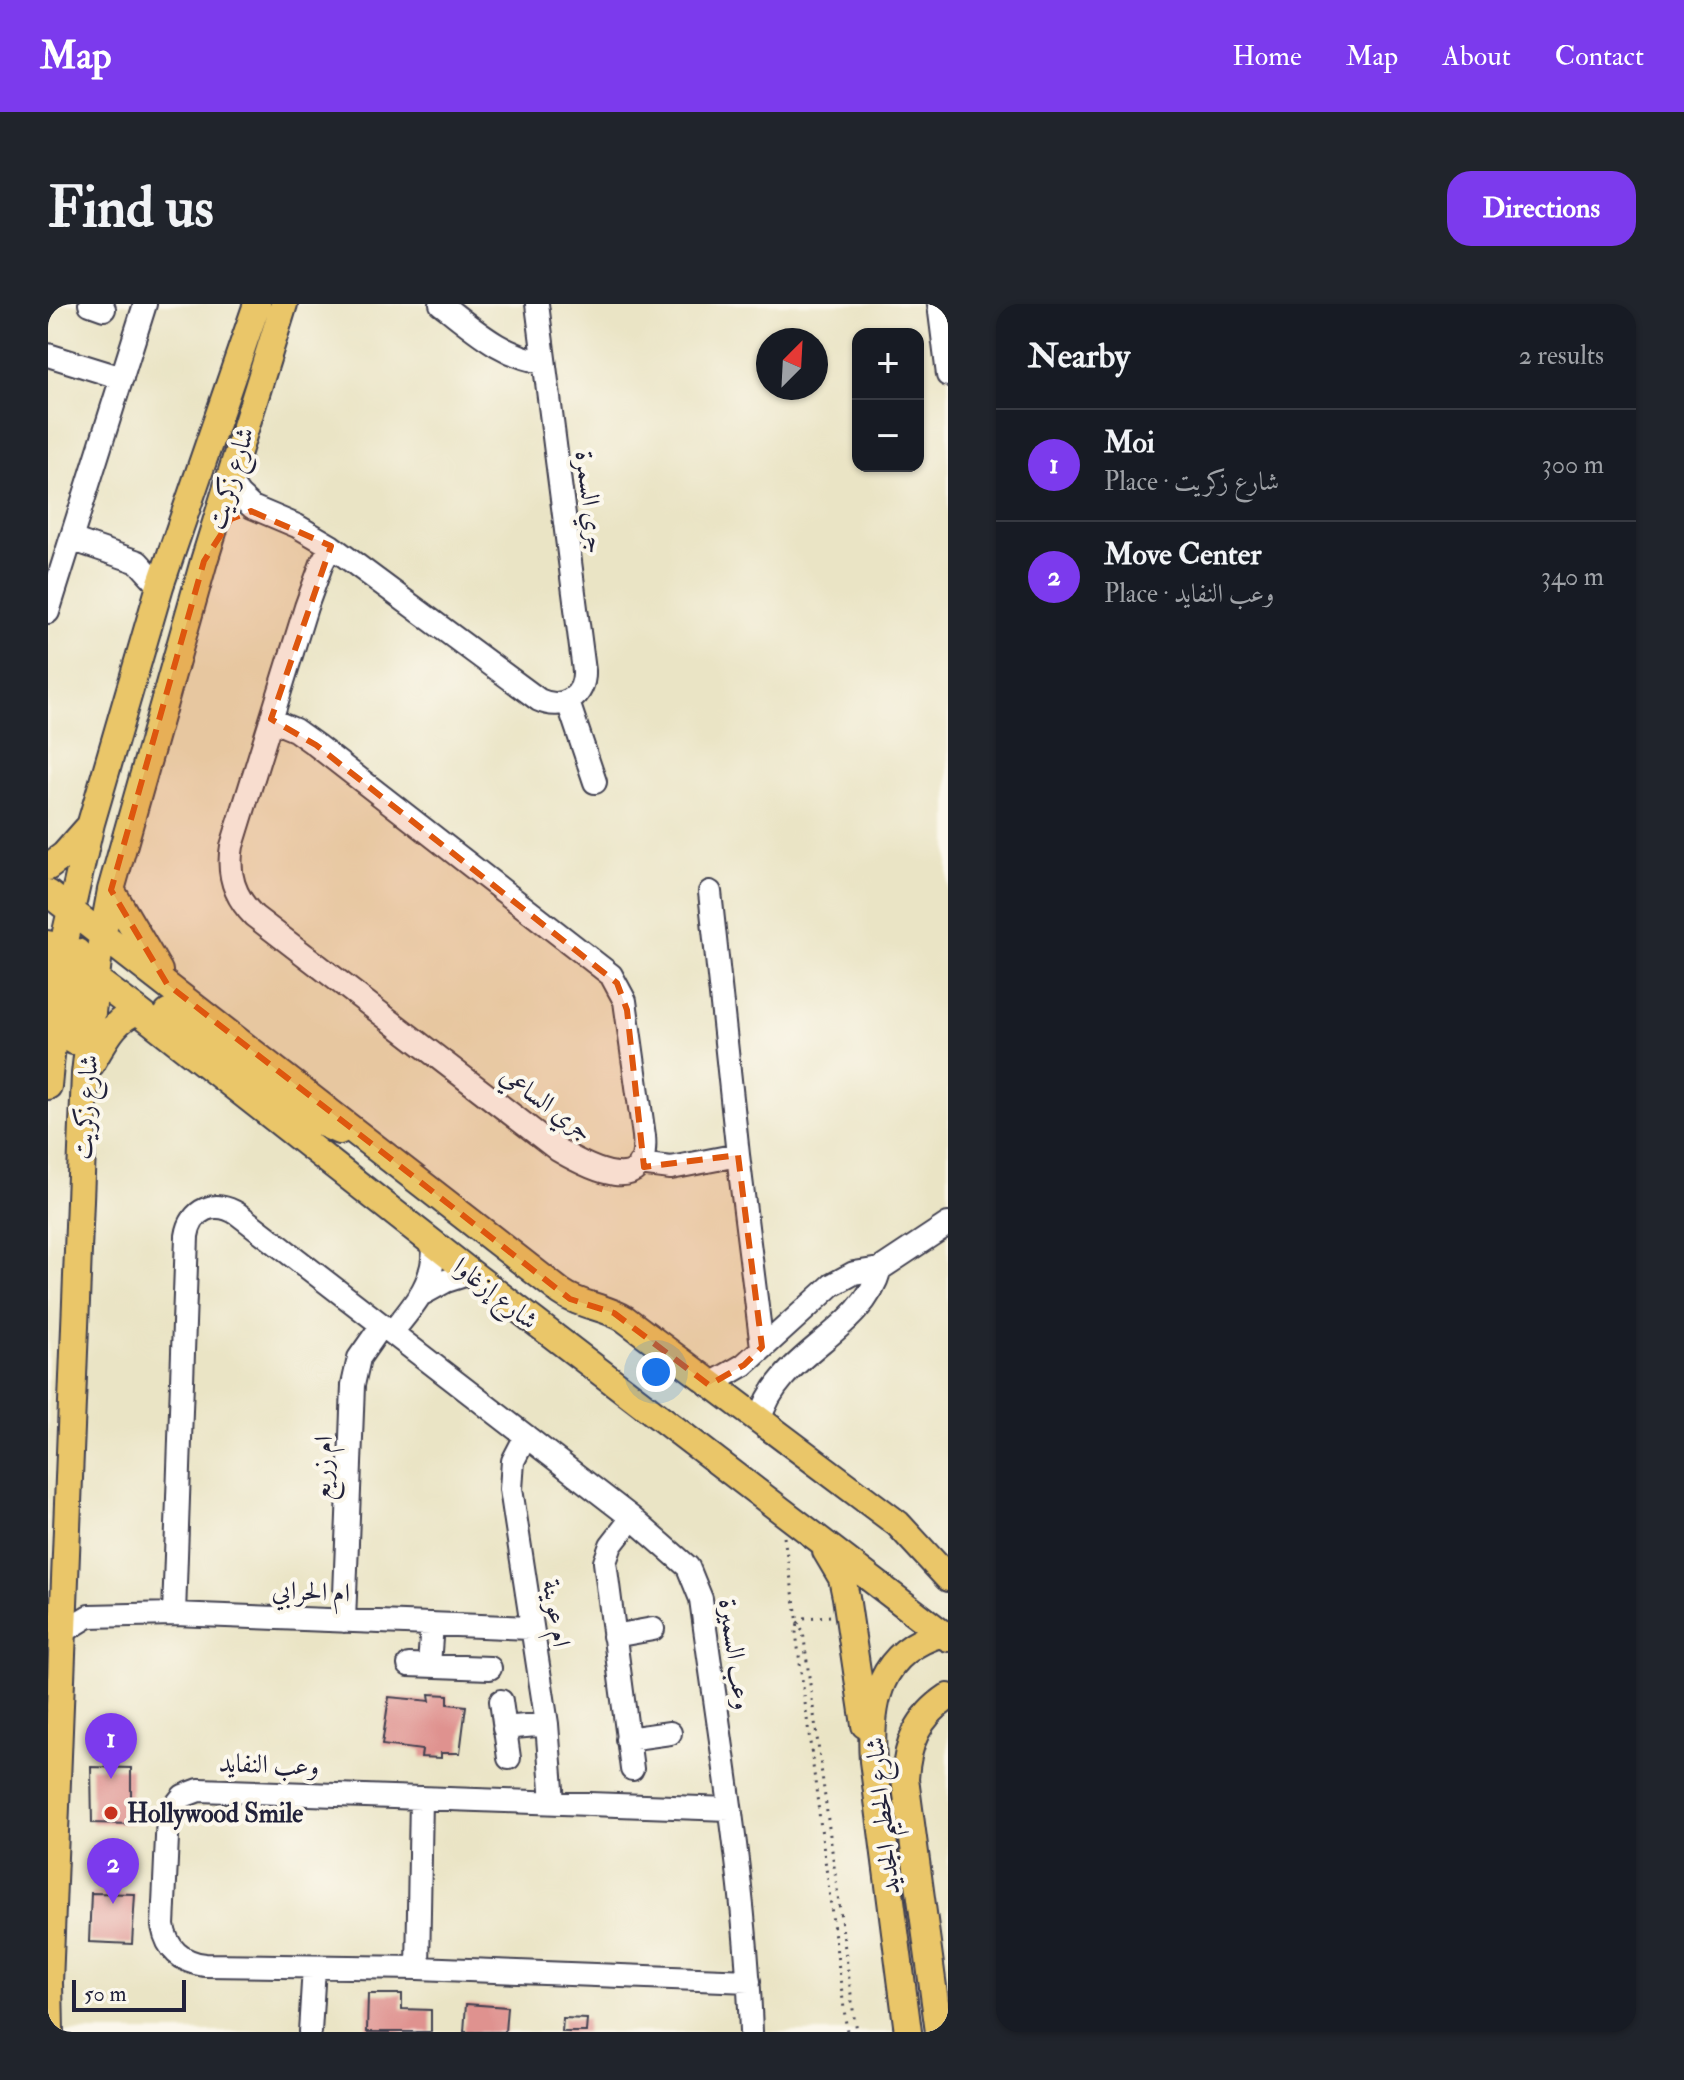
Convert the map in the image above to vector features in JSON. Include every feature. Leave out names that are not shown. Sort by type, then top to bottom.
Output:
[{"type":"main road","name":"شارع زكريت","points":[[53,2028],[49,1983],[85,1074],[77,943],[91,823],[160,586],[257,304]]},
{"type":"main road","name":"شارع زكريت","points":[[48,1086],[52,995],[77,943],[111,890],[204,561],[284,304]]},
{"type":"main road","points":[[76,1279],[65,1264],[59,1239],[77,943],[134,720],[134,671]]},
{"type":"main road","points":[[48,867],[74,845],[91,823]]},
{"type":"main road","points":[[111,890],[167,984]]},
{"type":"main road","name":"شارع إزغاوا","points":[[48,893],[77,943],[138,1011],[471,1273],[946,1635]]},
{"type":"main road","points":[[77,943],[306,1116],[330,1128],[362,1137]]},
{"type":"main road","name":"شارع إزغاوا","points":[[77,943],[167,984],[570,1299],[614,1313],[898,1524],[948,1578]]},
{"type":"main road","points":[[85,1074],[115,1026],[138,1011]]},
{"type":"main road","points":[[819,1541],[842,1578],[861,1706],[873,1761]]},
{"type":"main road","name":"شارع الحطيم الجديد","points":[[908,2032],[873,1761],[872,1717],[882,1680],[905,1651],[946,1635]]},
{"type":"main road","name":"شارع الحطيم الجديد","points":[[939,2032],[905,1779],[906,1754],[914,1733],[924,1718],[948,1697]]},
{"type":"street","points":[[48,612],[145,304]]},
{"type":"street","points":[[441,304],[503,350],[544,362]]},
{"type":"street","name":"جري السمرة","points":[[537,304],[584,671],[583,686],[568,702]]},
{"type":"street","points":[[943,308],[948,375]]},
{"type":"street","points":[[48,355],[122,378]]},
{"type":"street","points":[[228,480],[244,501],[331,546],[539,700],[553,705],[568,702],[595,782]]},
{"type":"street","points":[[204,561],[231,519],[244,512],[261,512]]},
{"type":"street","points":[[71,539],[138,562],[160,586]]},
{"type":"street","name":"جري الساعي","points":[[331,546],[313,585],[230,857],[231,879],[247,908],[558,1150],[583,1164],[610,1175],[629,1173],[639,1164],[671,1168],[738,1155]]},
{"type":"street","points":[[138,562],[172,554]]},
{"type":"street","points":[[271,720],[295,730],[316,745],[611,975],[622,992],[627,1010],[645,1145],[639,1164]]},
{"type":"street","points":[[710,892],[762,1347]]},
{"type":"street","name":"وعب السميرة","points":[[174,1614],[187,1236],[192,1220],[205,1208],[222,1206],[231,1209],[632,1518],[680,1558],[694,1577],[729,1809],[749,1981],[751,2032]]},
{"type":"street","points":[[709,1385],[733,1373],[832,1285],[854,1273],[880,1269],[948,1224]]},
{"type":"street","points":[[424,1293],[431,1274],[434,1244]]},
{"type":"street","points":[[760,1420],[773,1387],[863,1302],[876,1283],[880,1269]]},
{"type":"street","points":[[387,1328],[424,1293],[446,1281],[471,1273]]},
{"type":"street","name":"ام زريع","points":[[344,1621],[353,1385],[359,1358],[366,1345],[387,1328]]},
{"type":"street","name":"ام عوينة","points":[[526,1436],[513,1461],[510,1478],[547,1724],[553,1802]]},
{"type":"street","points":[[632,1518],[611,1545],[605,1562],[632,1769]]},
{"type":"street","points":[[64,1597],[75,1609],[89,1616]]},
{"type":"street","name":"ام الحرابي","points":[[89,1616],[174,1614],[531,1628]]},
{"type":"street","points":[[63,1632],[89,1616]]},
{"type":"street","points":[[432,1624],[419,1665],[490,1668]]},
{"type":"street","points":[[614,1636],[653,1629]]},
{"type":"street","points":[[501,1701],[509,1758]]},
{"type":"street","points":[[504,1728],[547,1724]]},
{"type":"street","points":[[627,1739],[670,1733]]},
{"type":"street","name":"وعب النفايد","points":[[729,1809],[199,1790],[183,1796],[172,1808],[167,1822],[163,1926],[176,1954],[195,1964],[205,1965],[418,1968],[749,1981]]},
{"type":"street","points":[[418,1968],[421,1798]]},
{"type":"street","points":[[310,2032],[314,1967]]},
{"type":"path","points":[[779,1509],[798,1623],[803,1629],[856,2032]]},
{"type":"path","points":[[838,1615],[804,1618],[795,1630],[847,2032]]},
{"type":"highlighted area","points":[[251,511],[331,546],[271,719],[316,745],[617,983],[627,1010],[644,1167],[738,1155],[762,1347],[744,1365],[709,1385],[614,1313],[570,1299],[167,984],[111,890],[204,561],[231,519]]},
{"type":"building","points":[[429,1694],[448,1695],[448,1704],[466,1706],[460,1753],[441,1753],[441,1758],[421,1757],[422,1750],[382,1745],[389,1697],[430,1701]]},
{"type":"building","points":[[91,1767],[131,1768],[131,1824],[92,1823]]},
{"type":"building","points":[[91,1893],[135,1894],[132,1944],[89,1942]]},
{"type":"building","points":[[368,1994],[402,1994],[402,2009],[431,2010],[431,2032],[367,2032]]},
{"type":"building","points":[[466,2004],[507,2007],[505,2032],[464,2032]]},
{"type":"building","points":[[563,2018],[587,2019],[586,2032],[562,2032]]},
{"type":"place","name":"Moi","points":[[111,1779]]},
{"type":"place","name":"Hollywood Smile","points":[[111,1813]]},
{"type":"place","name":"Move Center","points":[[113,1904]]}]
